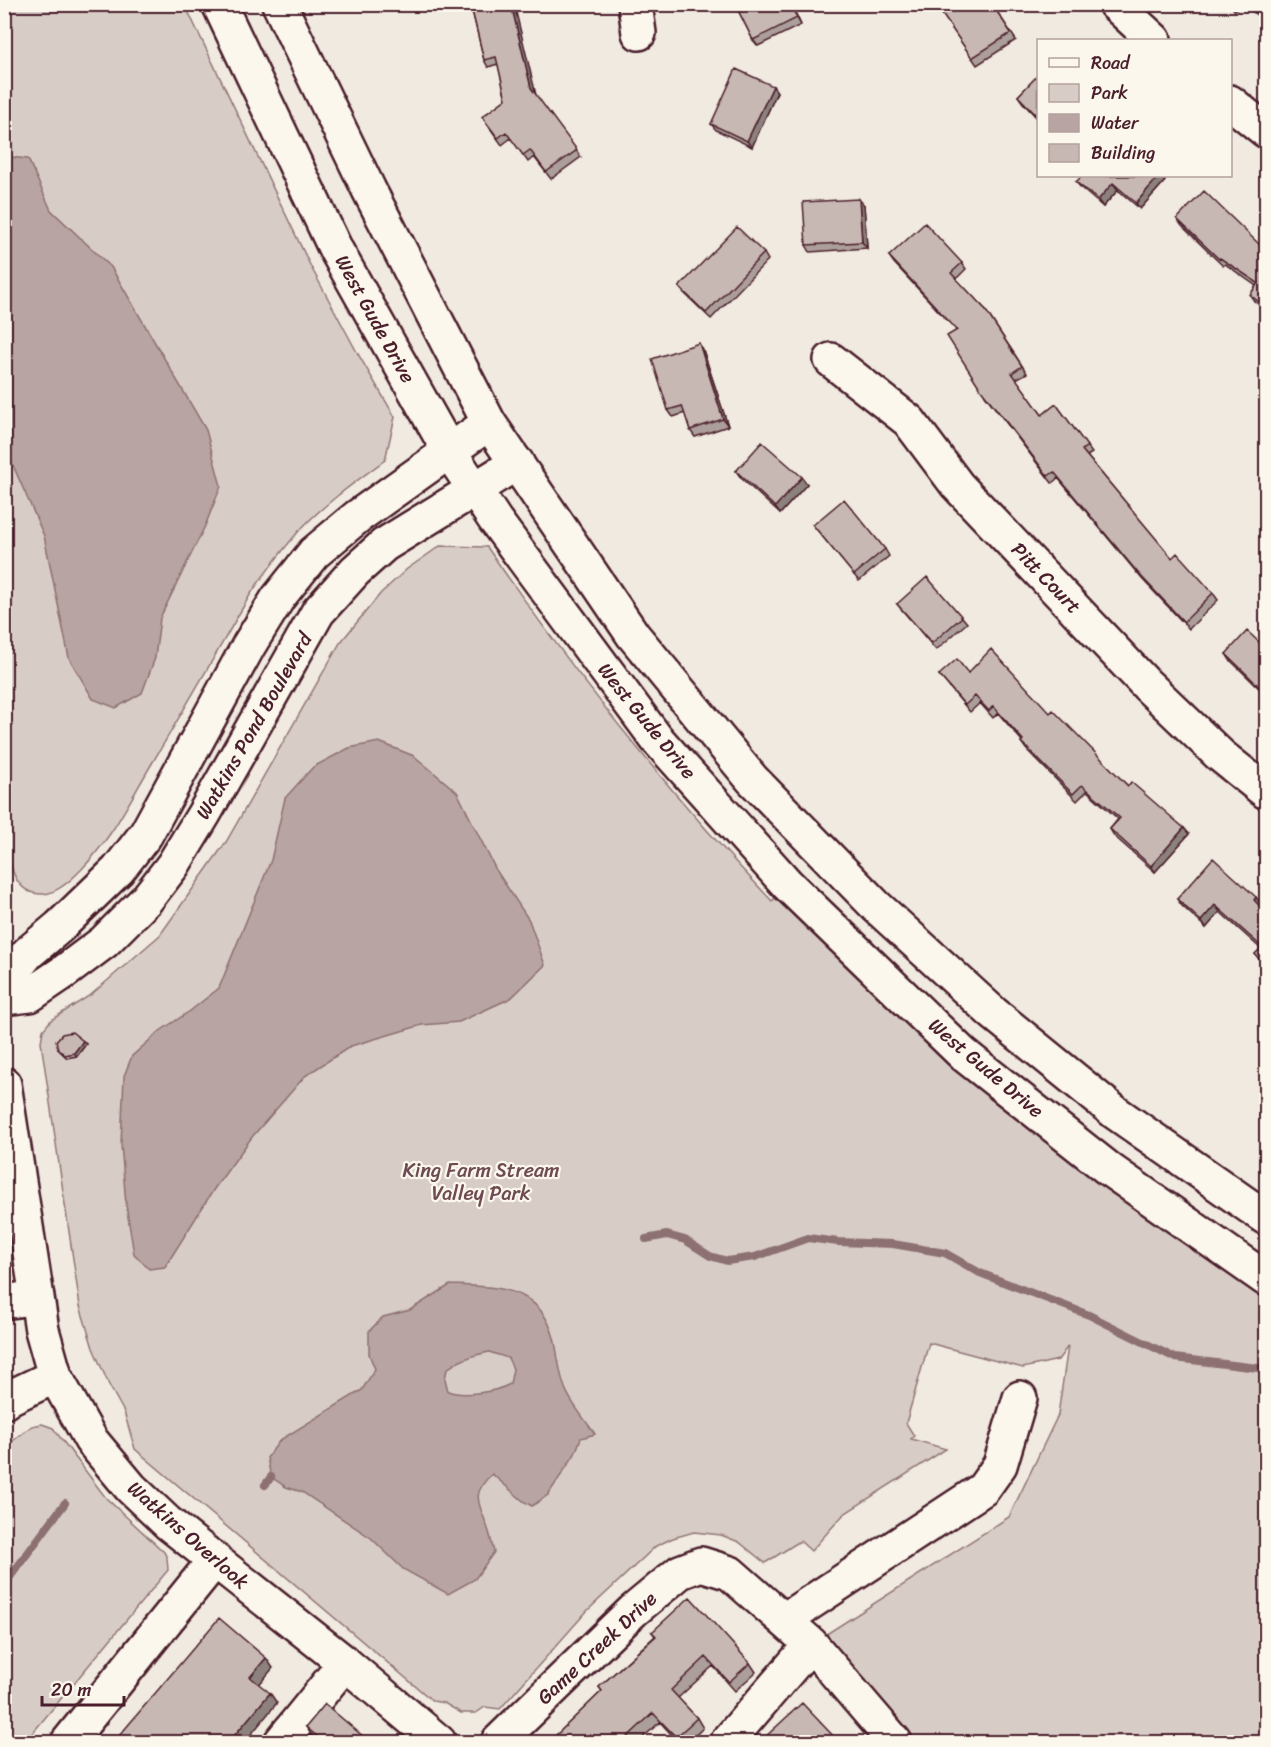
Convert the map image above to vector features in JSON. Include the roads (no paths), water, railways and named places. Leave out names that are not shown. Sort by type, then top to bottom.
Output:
[{"type":"street","name":"West Gude Drive","points":[[219,4],[336,250],[449,451],[495,520],[656,738],[788,885],[963,1054],[1110,1170],[1266,1279]]},
{"type":"street","points":[[279,4],[369,190],[489,423],[633,635],[752,778],[877,907],[993,1013],[1116,1113],[1266,1218]]},
{"type":"street","points":[[1115,4],[1153,39]]},
{"type":"street","points":[[1232,104],[1266,131]]},
{"type":"street","name":"Pitt Court","points":[[831,360],[909,421],[957,485],[1147,685],[1220,755],[1266,792]]},
{"type":"street","name":"Watkins Pond Boulevard","points":[[4,982],[28,953],[59,927],[118,870],[147,834],[249,645],[278,598],[314,553],[357,518],[489,423]]},
{"type":"street","name":"Watkins Pond Boulevard","points":[[4,998],[30,995],[64,972],[104,942],[146,900],[173,865],[204,814],[318,612],[355,571],[384,545],[517,463]]},
{"type":"street","name":"Watkins Overlook","points":[[4,1084],[42,1330],[55,1376],[92,1440],[131,1488],[168,1523],[345,1663],[439,1743]]},
{"type":"street","points":[[4,1302],[37,1297]]},
{"type":"street","points":[[4,1402],[55,1376]]},
{"type":"street","points":[[895,1743],[811,1644],[784,1620],[983,1489],[1000,1465],[1020,1398]]},
{"type":"street","points":[[68,1743],[214,1561]]},
{"type":"street","name":"Game Creek Drive","points":[[498,1743],[633,1611],[680,1572],[701,1564],[730,1573],[784,1620]]},
{"type":"street","points":[[727,1743],[811,1644]]},
{"type":"street","points":[[281,1743],[345,1663]]},
{"type":"water","points":[[10,157],[28,159],[51,210],[111,267],[206,430],[221,486],[205,526],[160,618],[155,658],[142,693],[116,708],[93,699],[69,658],[44,536],[5,447],[4,170]]},
{"type":"water","points":[[379,742],[414,756],[457,792],[496,870],[529,920],[545,965],[511,998],[459,1022],[422,1025],[351,1046],[305,1076],[252,1137],[214,1189],[165,1267],[149,1269],[134,1254],[126,1205],[121,1144],[124,1076],[132,1056],[160,1031],[219,988],[271,860],[285,798],[313,767],[349,748]]},
{"type":"water","points":[[450,1285],[499,1289],[527,1298],[547,1321],[554,1338],[561,1376],[567,1393],[595,1434],[581,1438],[575,1454],[548,1495],[532,1506],[492,1474],[485,1481],[478,1500],[494,1552],[475,1579],[448,1594],[403,1569],[371,1538],[302,1492],[286,1487],[271,1477],[267,1458],[280,1440],[362,1390],[375,1369],[369,1354],[369,1331],[383,1317],[410,1310]],"holes":[[[489,1352],[508,1358],[513,1369],[510,1384],[479,1393],[462,1394],[448,1391],[445,1379],[447,1369],[457,1363]]]},
{"type":"waterway","points":[[646,1239],[667,1235],[685,1240],[710,1256],[727,1261],[755,1257],[808,1238],[838,1242],[893,1244],[945,1253],[980,1273],[1089,1315],[1175,1358],[1266,1369]]},
{"type":"waterway","points":[[265,1485],[271,1477]]},
{"type":"waterway","points":[[4,1585],[65,1503]]},
{"type":"park label","name":"King Farm Stream Valley Park","points":[[481,1182]]}]
